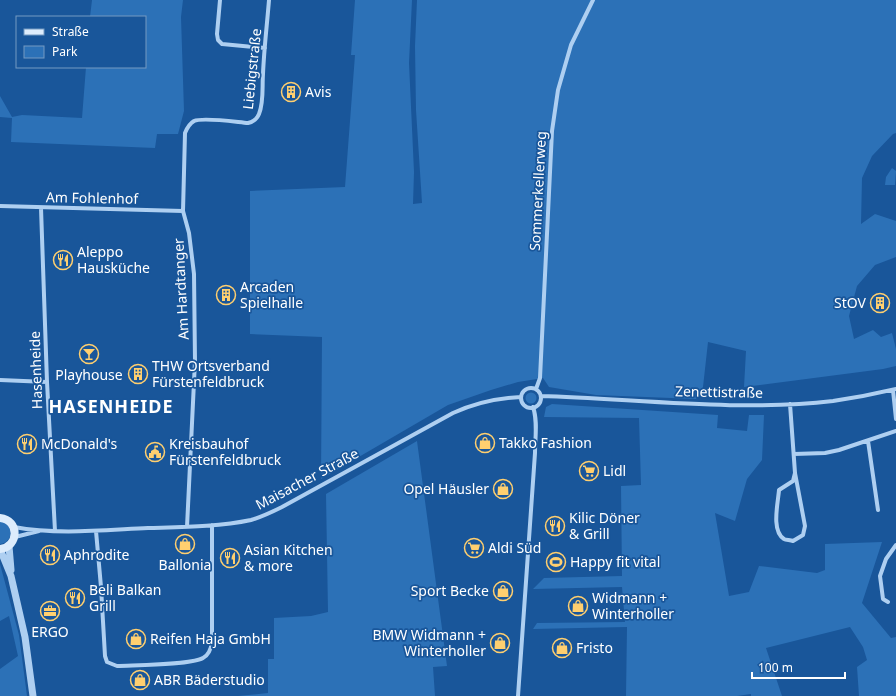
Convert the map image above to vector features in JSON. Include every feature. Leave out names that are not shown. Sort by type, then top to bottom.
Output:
[{"type":"main road","points":[[0,549],[9,546],[15,537],[14,527],[9,521],[1,516]]},
{"type":"street","points":[[220,0],[217,34],[218,40],[222,44],[265,48]]},
{"type":"street","name":"Liebigstraße","points":[[184,146],[187,127],[194,121],[203,119],[248,123],[252,122],[258,117],[262,98],[269,0]]},
{"type":"street","name":"Sommerkellerweg","points":[[536,389],[540,378],[552,131],[558,90],[571,45],[593,0]]},
{"type":"street","name":"Am Hardtanger","points":[[184,146],[183,211],[189,233],[194,274],[194,396],[187,526]]},
{"type":"street","name":"Am Fohlenhof","points":[[0,206],[183,211]]},
{"type":"street","name":"Hasenheide","points":[[41,208],[47,382],[55,531]]},
{"type":"street","points":[[0,380],[47,382]]},
{"type":"street","points":[[527,389],[536,389],[541,396],[539,403],[533,407],[526,406],[521,397],[523,392],[527,389]]},
{"type":"street","points":[[894,389],[896,419]]},
{"type":"street","name":"Zenettistraße","points":[[541,396],[741,405],[790,404],[856,398],[894,389]]},
{"type":"street","name":"Maisacher Straße","points":[[14,527],[41,531],[96,531],[212,525],[252,520],[272,512],[467,406],[493,399],[521,397]]},
{"type":"street","points":[[790,404],[795,473],[805,526],[802,535],[793,541],[784,539],[778,532],[776,522],[779,490],[793,481],[795,473]]},
{"type":"street","points":[[518,696],[535,453],[536,416],[533,407]]},
{"type":"street","points":[[794,454],[825,453],[839,450],[896,431]]},
{"type":"street","points":[[868,441],[878,510]]},
{"type":"street","points":[[96,531],[105,656],[108,662],[117,666],[184,662],[198,660],[208,654],[212,642],[212,525]]},
{"type":"street","name":"Maisacher Straße","points":[[15,537],[41,531]]},
{"type":"street","points":[[888,602],[883,599],[880,576],[886,559],[896,545]]},
{"type":"street","points":[[9,546],[11,576],[25,637],[33,696]]},
{"type":"street","points":[[0,549],[11,576]]},
{"type":"green space","points":[[92,0],[183,0],[181,17],[184,111],[178,134],[157,134],[155,148],[11,142],[12,118],[0,117],[0,96],[12,117],[22,115],[82,118],[86,68],[146,68],[146,16],[90,16]]},
{"type":"green space","points":[[355,0],[412,0],[409,63],[414,172],[413,204],[422,203],[416,110],[415,46],[417,0],[896,0],[896,133],[893,134],[872,156],[862,178],[861,224],[875,214],[896,221],[896,257],[875,265],[857,286],[849,316],[854,339],[873,330],[881,337],[892,333],[896,349],[896,366],[744,387],[746,351],[708,342],[703,387],[696,399],[596,395],[549,387],[543,378],[518,382],[448,405],[321,479],[322,337],[250,334],[250,191],[345,187],[355,55],[351,55]]},
{"type":"green space","points":[[892,168],[896,171],[895,185],[885,185],[886,177]]},
{"type":"green space","points":[[531,392],[535,394],[537,398],[535,402],[531,404],[527,402],[525,398],[527,394]]},
{"type":"green space","points":[[552,404],[718,415],[717,428],[747,431],[749,415],[764,415],[762,460],[747,479],[735,521],[715,513],[729,596],[749,592],[759,566],[817,573],[825,570],[825,544],[882,542],[862,603],[891,638],[896,637],[896,696],[859,696],[857,667],[867,660],[863,647],[850,627],[766,648],[782,696],[751,696],[751,694],[737,696],[626,696],[627,627],[533,629],[537,623],[625,622],[622,587],[533,589],[544,578],[622,576],[621,486],[641,485],[639,418],[544,417],[546,407]]},
{"type":"green space","points":[[417,441],[447,666],[433,667],[435,696],[238,696],[268,693],[268,659],[274,659],[274,618],[311,616],[328,612],[326,494]]},
{"type":"green space","points":[[0,521],[5,523],[10,529],[10,537],[5,543],[0,544]]},
{"type":"green space","points":[[0,564],[19,635],[27,696],[0,696],[0,669],[18,656],[9,616],[0,621]]},
{"type":"place","name":"Avis","points":[[291,92]]},
{"type":"place","name":"Aleppo Hausküche","points":[[63,260]]},
{"type":"place","name":"Arcaden Spielhalle","points":[[226,295]]},
{"type":"place","name":"StOV","points":[[880,303]]},
{"type":"place","name":"Playhouse","points":[[89,354]]},
{"type":"place","name":"THW Ortsverband Fürstenfeldbruck","points":[[138,374]]},
{"type":"place","name":"Takko Fashion","points":[[485,443]]},
{"type":"place","name":"McDonald's","points":[[27,444]]},
{"type":"place","name":"Kreisbauhof Fürstenfeldbruck","points":[[155,452]]},
{"type":"place","name":"Lidl","points":[[589,471]]},
{"type":"place","name":"Opel Häusler","points":[[503,489]]},
{"type":"place","name":"Kilic Döner & Grill","points":[[555,526]]},
{"type":"place","name":"Ballonia","points":[[185,544]]},
{"type":"place","name":"Aldi Süd","points":[[474,548]]},
{"type":"place","name":"Aphrodite","points":[[50,555]]},
{"type":"place","name":"Asian Kitchen & more","points":[[230,558]]},
{"type":"place","name":"Happy fit vital","points":[[556,562]]},
{"type":"place","name":"Sport Becke","points":[[503,591]]},
{"type":"place","name":"Beli Balkan Grill","points":[[75,598]]},
{"type":"place","name":"Widmann + Winterholler","points":[[578,606]]},
{"type":"place","name":"ERGO","points":[[50,611]]},
{"type":"place","name":"Reifen Haja GmbH","points":[[136,639]]},
{"type":"place","name":"BMW Widmann + Winterholler","points":[[500,643]]},
{"type":"place","name":"Fristo","points":[[562,648]]},
{"type":"place","name":"ABR Bäderstudio","points":[[140,680]]},
{"type":"district","name":"HASENHEIDE","points":[[111,407]]}]
